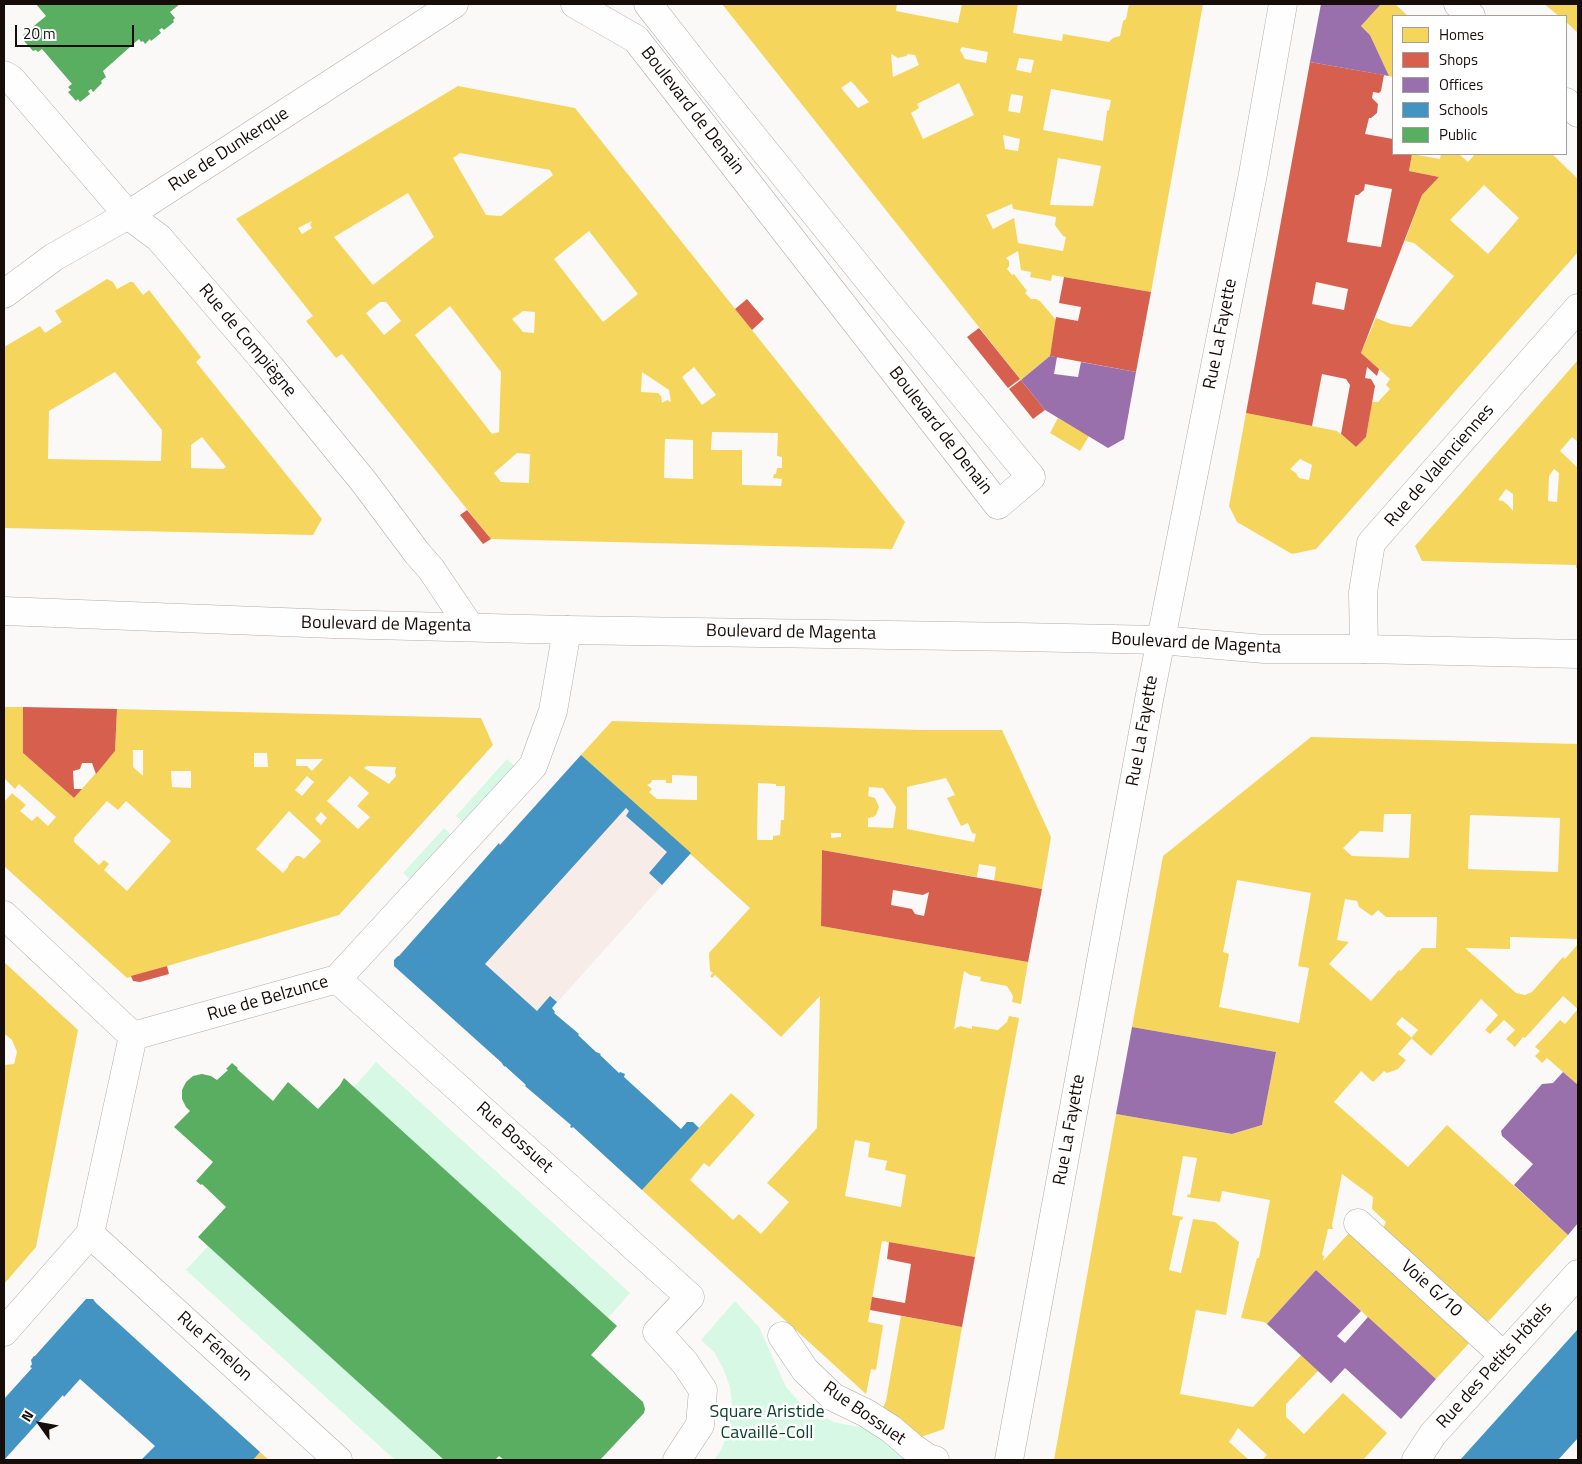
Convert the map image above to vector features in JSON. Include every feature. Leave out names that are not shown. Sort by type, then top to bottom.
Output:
[{"type":"street","name":"Rue de Dunkerque","points":[[4,294],[54,257],[128,215],[454,4]]},
{"type":"street","name":"Boulevard de Denain","points":[[575,4],[636,39],[998,505],[1031,477],[867,278],[648,4]]},
{"type":"street","name":"Rue La Fayette","points":[[1009,1460],[1160,640],[1254,174],[1283,4]]},
{"type":"street","points":[[1458,4],[1470,15]]},
{"type":"street","name":"Rue de Compiègne","points":[[4,75],[11,79],[128,215],[158,238],[270,367],[364,482],[431,569],[470,626]]},
{"type":"street","points":[[1567,103],[1578,114]]},
{"type":"street","name":"Rue de Valenciennes","points":[[1364,649],[1364,592],[1372,543],[1578,308]]},
{"type":"street","name":"Boulevard de Magenta","points":[[4,611],[334,624],[1160,640],[1264,649],[1364,649],[1578,654]]},
{"type":"street","name":"Rue de Belzunce","points":[[133,1036],[338,979],[532,766],[553,711],[567,630]]},
{"type":"street","points":[[4,915],[133,1036],[90,1234],[4,1332]]},
{"type":"street","name":"Rue Bossuet","points":[[338,979],[690,1298],[657,1332],[685,1363],[703,1390],[700,1426],[677,1460]]},
{"type":"street","name":"Voie G/10","points":[[1358,1223],[1504,1356]]},
{"type":"street","name":"Rue Fénelon","points":[[90,1234],[338,1460]]},
{"type":"street","name":"Rue des Petits Hôtels","points":[[1416,1460],[1433,1434],[1578,1274]]},
{"type":"street","name":"Rue Bossuet","points":[[782,1336],[805,1370],[833,1397],[866,1413],[891,1429],[928,1458],[935,1460]]},
{"type":"street","points":[[1397,1460],[1433,1434]]},
{"type":"shaded area","points":[[581,755],[691,853],[504,1062],[398,970],[394,966],[394,960]]},
{"type":"green space","points":[[507,759],[519,770],[468,827],[456,816]]},
{"type":"green space","points":[[444,828],[457,840],[416,885],[403,873]]},
{"type":"green space","points":[[376,1062],[630,1293],[608,1318],[354,1087]]},
{"type":"green space","points":[[208,1246],[444,1460],[395,1460],[186,1270]]},
{"type":"green space","name":"Square Aristide Cavaillé-Coll","points":[[735,1301],[759,1327],[786,1387],[802,1405],[834,1422],[873,1430],[908,1460],[714,1460],[721,1450],[729,1429],[732,1405],[730,1387],[723,1368],[714,1352],[701,1340]]},
{"type":"building: Homes","points":[[722,4],[897,4],[896,11],[958,23],[962,4],[1018,4],[1013,33],[1062,41],[1063,34],[1109,42],[1113,38],[1120,36],[1129,4],[1203,4],[1151,292],[1052,275],[1051,281],[1030,277],[1031,272],[1021,270],[1018,251],[1006,258],[1009,261],[1007,269],[1012,275],[1014,274],[1027,291],[1025,293],[1031,299],[1040,301],[1056,320],[1050,356],[1021,380]],"holes":[[[962,47],[988,52],[986,63],[965,59],[960,50]],[[891,54],[898,58],[908,54],[915,55],[919,65],[893,77]],[[1019,58],[1034,60],[1031,73],[1016,70]],[[851,81],[869,102],[858,108],[841,88]],[[959,83],[974,115],[923,139],[911,113],[919,108],[917,104]],[[1051,89],[1111,100],[1109,110],[1107,111],[1103,141],[1043,130]],[[1011,94],[1023,96],[1020,113],[1008,111]],[[1003,135],[1020,139],[1018,151],[1005,149]],[[1058,158],[1101,166],[1093,206],[1050,205]],[[1012,204],[1013,209],[1056,217],[1055,225],[1063,236],[1066,237],[1063,251],[1018,243],[1014,218],[993,229],[986,215]]]},
{"type":"building: Homes","points":[[1381,4],[1395,4],[1407,15],[1392,15],[1392,77],[1389,76],[1370,35],[1361,26]]},
{"type":"building: Homes","points":[[1544,4],[1578,4],[1578,33],[1567,23],[1567,15],[1558,15]]},
{"type":"building: Homes","points":[[458,86],[575,108],[905,522],[892,549],[491,539],[342,354],[336,358],[306,321],[313,316],[236,219]],"holes":[[[460,153],[550,170],[553,175],[501,216],[486,215],[453,158]],[[408,193],[434,237],[373,285],[334,237]],[[312,221],[310,225],[312,228],[302,234],[298,228]],[[589,231],[638,294],[603,322],[554,259]],[[380,302],[386,302],[401,321],[384,335],[366,313]],[[450,306],[501,372],[499,432],[492,434],[415,335]],[[523,311],[535,312],[534,333],[523,332],[512,319]],[[694,367],[716,395],[702,405],[682,377]],[[642,372],[669,390],[671,402],[667,400],[662,403],[661,396],[658,393],[641,392]],[[712,432],[778,433],[777,456],[782,457],[782,468],[777,468],[773,478],[782,479],[781,486],[742,485],[742,450],[711,450]],[[665,439],[693,440],[693,479],[664,478]],[[517,453],[530,454],[529,483],[501,482],[494,473]]]},
{"type":"building: Homes","points":[[1412,155],[1440,159],[1441,155],[1460,155],[1468,162],[1474,155],[1553,155],[1578,179],[1578,252],[1316,549],[1292,554],[1237,522],[1229,506],[1246,413],[1337,431],[1356,447],[1366,437],[1372,402],[1378,402],[1390,389],[1386,385],[1390,379],[1361,353],[1376,318],[1391,324],[1411,327],[1454,276],[1414,243],[1405,241],[1422,195],[1439,177],[1409,171]],"holes":[[[1484,185],[1519,218],[1488,254],[1450,220]],[[1300,459],[1312,465],[1309,480],[1299,478],[1290,469]]]},
{"type":"building: Homes","points":[[107,279],[113,282],[117,289],[133,282],[143,295],[149,290],[201,357],[196,362],[322,519],[313,535],[4,528],[4,347],[40,326],[45,333],[62,322],[55,311]],"holes":[[[115,372],[162,430],[161,461],[48,459],[49,411]],[[202,437],[226,467],[223,469],[191,468],[191,445]]]},
{"type":"building: Homes","points":[[1578,360],[1578,442],[1572,437],[1560,451],[1578,468],[1578,568],[1576,568],[1576,565],[1422,561],[1415,546]],"holes":[[[1554,469],[1559,473],[1557,502],[1548,501],[1549,476]],[[1506,489],[1513,494],[1513,511],[1503,501],[1498,500]]]},
{"type":"building: Homes","points":[[1058,418],[1089,436],[1080,451],[1050,433]]},
{"type":"building: Homes","points":[[4,707],[23,707],[23,753],[74,798],[115,751],[117,709],[481,718],[493,745],[339,915],[127,978],[4,866],[4,802],[12,793],[26,805],[20,811],[32,821],[37,816],[48,826],[56,817],[19,784],[15,789],[4,778]],"holes":[[[133,750],[143,750],[143,776],[133,767]],[[254,753],[267,753],[268,767],[254,767]],[[296,759],[323,759],[312,771],[307,766],[296,766]],[[367,766],[396,767],[396,776],[389,784],[364,768]],[[171,771],[191,771],[191,788],[172,787]],[[307,776],[314,782],[302,796],[295,790]],[[350,776],[369,793],[357,806],[370,817],[358,829],[327,801]],[[107,801],[118,810],[126,801],[171,841],[127,891],[104,870],[109,864],[104,860],[99,865],[74,842],[74,838]],[[289,811],[321,841],[304,859],[296,856],[283,873],[256,849]],[[321,812],[327,818],[321,825],[315,819]]]},
{"type":"building: Homes","points":[[612,721],[923,730],[1002,730],[1051,837],[1042,889],[994,881],[996,867],[979,864],[977,877],[822,850],[821,926],[1028,962],[1021,1004],[1012,1002],[1013,996],[1007,986],[980,981],[981,977],[970,975],[964,971],[954,1029],[960,1026],[972,1029],[972,1026],[998,1030],[1007,1022],[1009,1016],[1019,1018],[975,1257],[882,1241],[868,1322],[883,1325],[876,1370],[871,1369],[866,1394],[642,1190],[731,1093],[755,1115],[709,1167],[704,1163],[690,1180],[733,1220],[739,1214],[761,1234],[789,1202],[767,1183],[817,1128],[820,996],[781,1037],[715,975],[712,978],[710,976],[713,973],[710,971],[709,953],[750,908],[581,755]],"holes":[[[672,775],[697,776],[697,800],[657,799],[649,792],[652,789],[647,785],[652,780],[666,780],[666,783],[672,783]],[[946,778],[955,795],[947,798],[961,826],[968,823],[972,833],[976,834],[974,842],[907,829],[907,787]],[[758,783],[785,786],[784,820],[781,820],[780,835],[773,836],[773,840],[757,840]],[[869,787],[883,788],[896,807],[893,828],[868,827],[868,818],[876,815],[879,807],[875,798],[868,796]],[[831,833],[841,833],[841,837],[831,838]],[[855,1140],[870,1143],[868,1157],[887,1161],[885,1170],[906,1175],[901,1207],[845,1196]]]},
{"type":"building: Homes","points":[[1311,737],[1578,744],[1578,939],[1510,937],[1510,949],[1465,948],[1516,993],[1525,995],[1532,992],[1563,957],[1565,959],[1578,944],[1578,1009],[1563,996],[1515,1047],[1506,1039],[1515,1030],[1504,1020],[1490,1034],[1485,1030],[1498,1015],[1481,999],[1431,1056],[1412,1039],[1398,1054],[1406,1060],[1398,1069],[1387,1073],[1384,1071],[1373,1082],[1361,1071],[1334,1102],[1408,1167],[1447,1125],[1568,1235],[1487,1323],[1383,1228],[1386,1222],[1372,1209],[1373,1197],[1342,1174],[1332,1225],[1333,1229],[1328,1229],[1322,1255],[1324,1256],[1323,1261],[1350,1232],[1471,1341],[1436,1379],[1316,1270],[1267,1324],[1241,1318],[1257,1258],[1259,1258],[1270,1200],[1222,1191],[1220,1202],[1187,1197],[1188,1194],[1190,1195],[1197,1158],[1183,1156],[1172,1215],[1183,1217],[1180,1220],[1169,1270],[1181,1273],[1193,1219],[1215,1222],[1239,1242],[1226,1315],[1196,1310],[1180,1394],[1253,1407],[1301,1355],[1318,1371],[1286,1404],[1286,1417],[1304,1434],[1343,1393],[1387,1433],[1363,1460],[1262,1460],[1267,1455],[1238,1428],[1229,1442],[1249,1460],[1054,1460],[1116,1114],[1232,1134],[1262,1125],[1276,1052],[1132,1027],[1163,856]],"holes":[[[1384,814],[1411,814],[1409,858],[1352,856],[1343,848],[1360,831],[1383,832]],[[1470,815],[1560,818],[1558,872],[1468,869]],[[1237,880],[1311,893],[1298,966],[1309,968],[1299,1023],[1219,1007],[1229,954],[1223,952]],[[1345,899],[1357,901],[1359,907],[1372,916],[1378,910],[1386,917],[1437,917],[1436,948],[1422,948],[1371,1001],[1329,964],[1349,942],[1337,940]],[[1402,1017],[1418,1030],[1411,1038],[1396,1024]]]},
{"type":"building: Homes","points":[[4,962],[78,1030],[36,1247],[4,1284],[4,1065],[14,1064],[17,1052],[12,1040],[6,1035],[4,1036]]},
{"type":"building: Homes","points":[[1578,1009],[1578,1085],[1547,1058],[1542,1063],[1535,1056],[1540,1051],[1535,1047],[1560,1020],[1565,1024]]},
{"type":"building: Homes","points":[[901,1316],[962,1327],[944,1429],[915,1439],[882,1409],[886,1401]]},
{"type":"building: Homes","points":[[260,1452],[269,1460],[253,1460]]},
{"type":"building: Shops","points":[[1310,62],[1384,75],[1381,91],[1379,93],[1373,92],[1372,98],[1378,104],[1377,113],[1369,118],[1365,134],[1392,139],[1392,155],[1412,155],[1409,171],[1439,177],[1422,195],[1361,353],[1379,369],[1377,376],[1367,367],[1365,378],[1371,379],[1375,386],[1366,437],[1356,447],[1341,434],[1350,385],[1346,379],[1322,374],[1312,426],[1246,413]],"holes":[[[1365,184],[1392,189],[1381,247],[1347,242],[1355,195],[1364,190]],[[1316,282],[1348,289],[1344,310],[1312,304]]]},
{"type":"building: Shops","points":[[1064,277],[1151,292],[1136,372],[1050,356],[1056,317],[1078,321],[1081,307],[1059,303]]},
{"type":"building: Shops","points":[[747,299],[764,319],[752,330],[735,309]]},
{"type":"building: Shops","points":[[979,328],[1020,379],[1008,388],[967,337]]},
{"type":"building: Shops","points":[[1021,380],[1045,410],[1033,419],[1009,389]]},
{"type":"building: Shops","points":[[467,510],[491,539],[483,544],[460,515]]},
{"type":"building: Shops","points":[[23,707],[117,709],[115,751],[96,774],[92,763],[82,763],[80,769],[73,771],[74,789],[82,789],[74,798],[23,753]]},
{"type":"building: Shops","points":[[822,850],[1042,889],[1028,962],[821,926]],"holes":[[[893,890],[923,895],[929,892],[924,916],[915,914],[912,909],[891,905]]]},
{"type":"building: Shops","points":[[167,966],[169,974],[140,982],[133,981],[131,976]]},
{"type":"building: Shops","points":[[889,1242],[975,1257],[962,1327],[870,1310],[872,1297],[905,1303],[911,1264],[887,1259]]},
{"type":"building: Offices","points":[[1321,4],[1381,4],[1361,26],[1370,35],[1389,76],[1310,62]]},
{"type":"building: Offices","points":[[1050,356],[1057,357],[1054,374],[1078,377],[1081,362],[1136,372],[1124,439],[1108,448],[1045,410],[1021,380]]},
{"type":"building: Offices","points":[[1132,1027],[1276,1052],[1262,1125],[1232,1134],[1116,1114]]},
{"type":"building: Offices","points":[[1563,1072],[1578,1085],[1578,1223],[1568,1235],[1514,1185],[1533,1164],[1502,1136],[1501,1131],[1542,1084],[1553,1083]]},
{"type":"building: Offices","points":[[1316,1270],[1361,1311],[1337,1336],[1345,1343],[1368,1317],[1436,1379],[1401,1419],[1345,1368],[1331,1383],[1267,1324]]},
{"type":"building: Schools","points":[[581,755],[691,853],[662,885],[649,873],[667,852],[626,816],[629,811],[626,808],[485,964],[537,1011],[550,996],[557,1002],[552,1008],[554,1013],[579,1034],[596,1052],[601,1054],[619,1073],[625,1074],[624,1077],[681,1129],[687,1122],[693,1122],[699,1128],[642,1190],[573,1127],[570,1127],[571,1125],[525,1086],[394,966],[394,960]]},
{"type":"building: Schools","points":[[86,1299],[93,1299],[260,1452],[253,1460],[141,1460],[155,1446],[80,1379],[4,1460],[4,1399],[32,1368],[30,1367],[32,1364],[31,1360],[34,1356]]},
{"type":"building: Schools","points":[[1578,1329],[1578,1438],[1558,1460],[1460,1460]]},
{"type":"building: Public","points":[[36,4],[180,4],[170,12],[175,18],[174,22],[164,30],[162,28],[159,30],[161,33],[145,44],[139,39],[103,71],[106,77],[101,81],[102,83],[93,92],[91,89],[88,91],[90,94],[80,102],[78,99],[76,101],[68,92],[71,90],[68,87],[72,84],[42,49],[38,52],[36,50],[33,51],[24,41],[27,39],[23,35],[46,16]]},
{"type":"building: Public","points":[[232,1063],[273,1101],[288,1082],[318,1109],[344,1078],[617,1326],[591,1355],[643,1402],[645,1409],[644,1413],[600,1460],[504,1460],[499,1456],[495,1460],[444,1460],[198,1237],[226,1207],[202,1184],[196,1181],[213,1162],[174,1127],[190,1111],[182,1099],[182,1090],[186,1082],[193,1076],[202,1074],[217,1080],[228,1070],[226,1069]]}]
